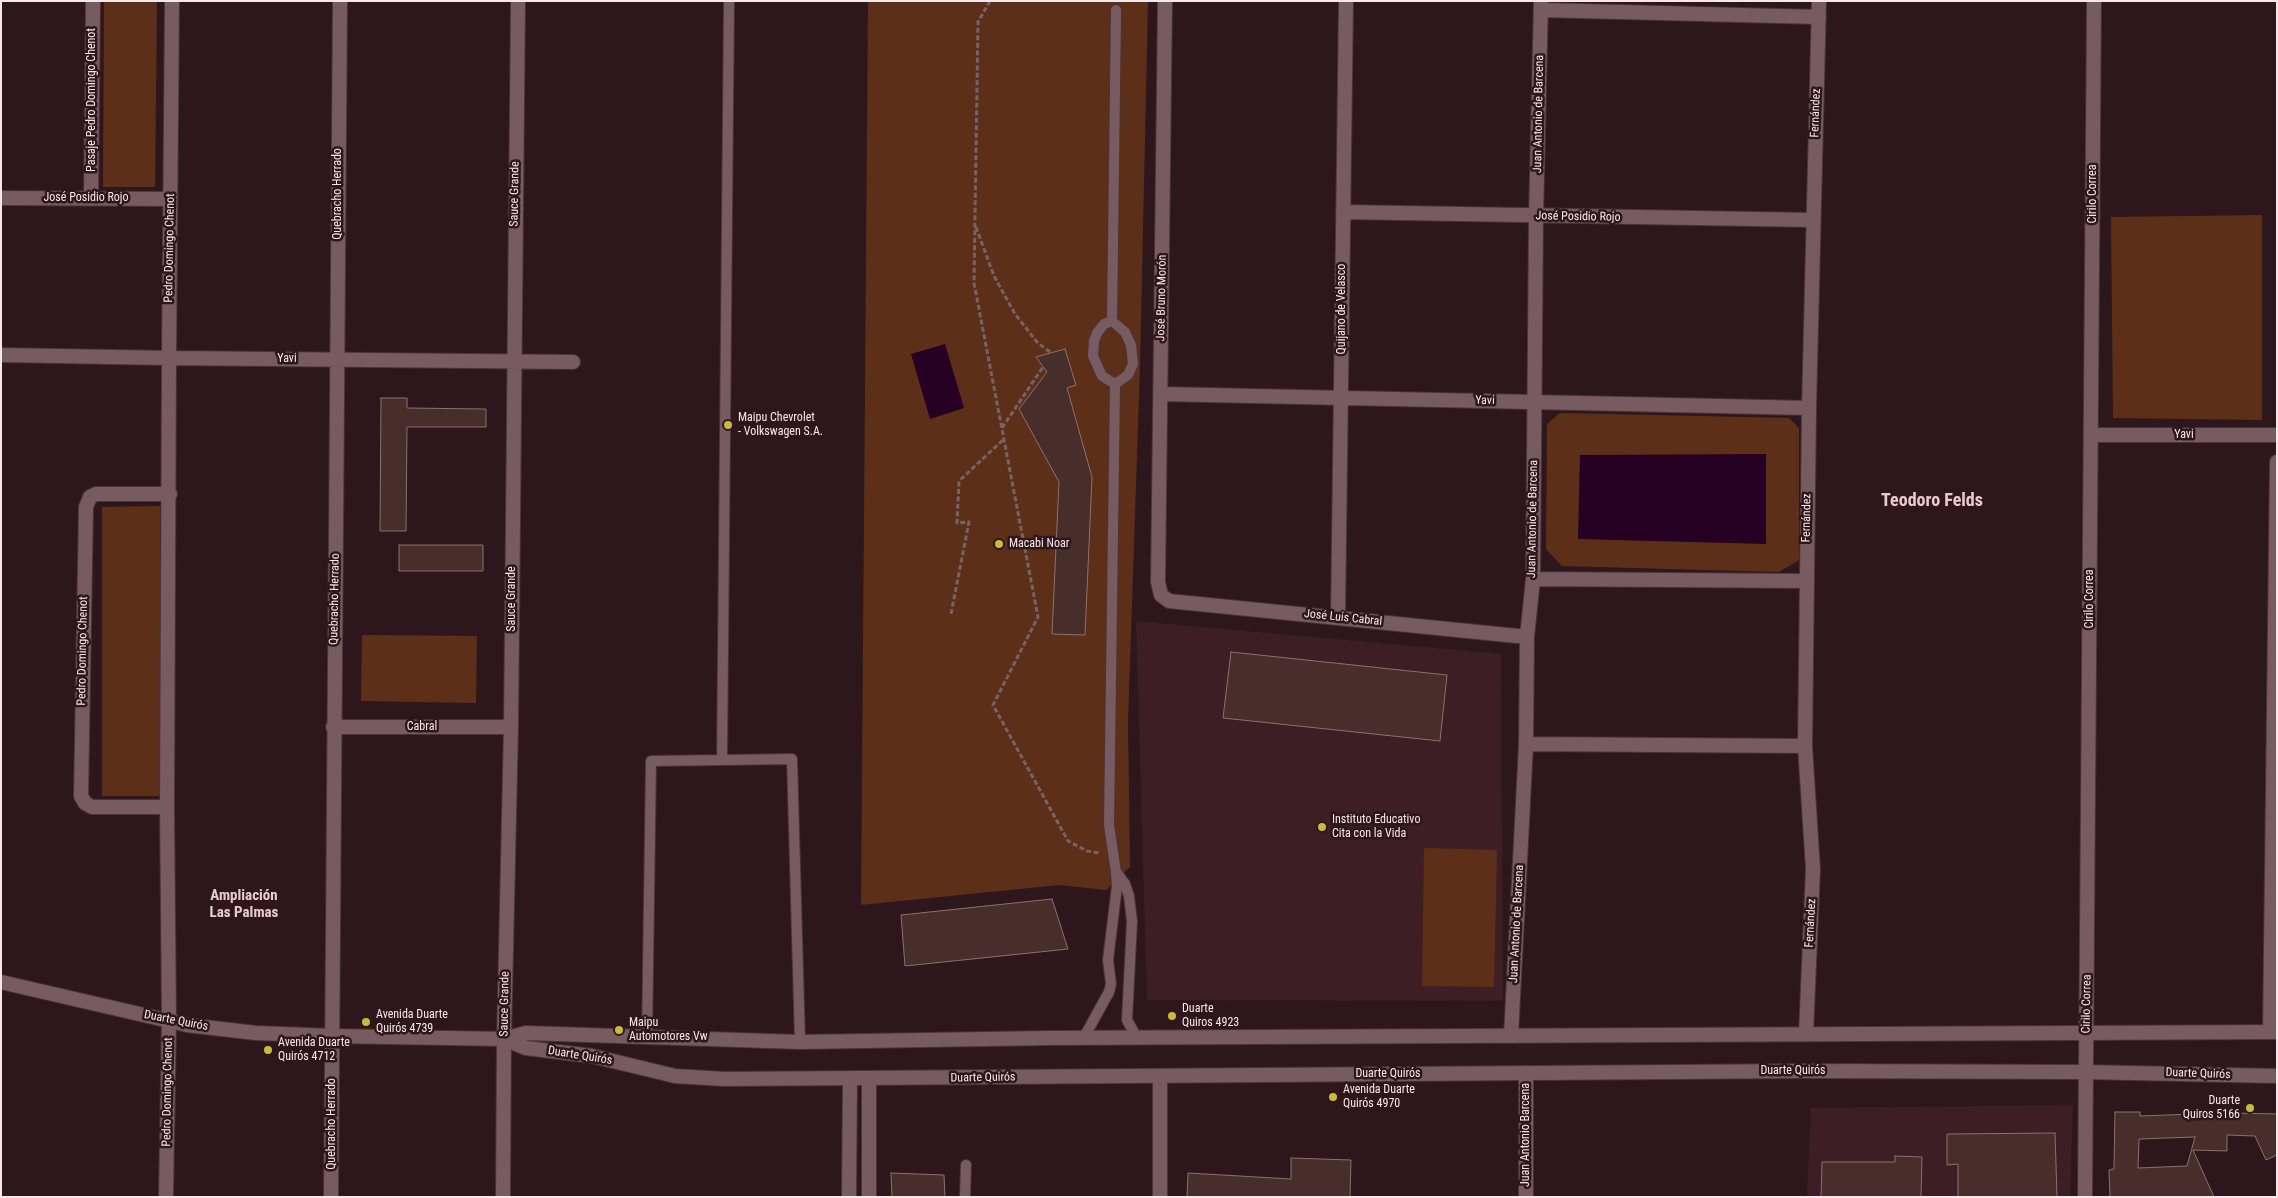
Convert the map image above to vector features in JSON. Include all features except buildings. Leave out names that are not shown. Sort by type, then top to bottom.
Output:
[{"type":"street","name":"Pasaje Pedro Domingo Chenot","points":[[91,198],[92,1]]},
{"type":"street","name":"Pedro Domingo Chenot","points":[[166,1197],[169,1020],[167,807],[172,1]]},
{"type":"street","name":"Quebracho Herrado","points":[[331,1197],[333,727],[340,1]]},
{"type":"street","name":"Sauce Grande","points":[[503,1197],[504,1039],[511,726],[518,1]]},
{"type":"street","name":"José Bruno Morón","points":[[1161,595],[1158,582],[1165,1]]},
{"type":"street","name":"Quijano de Velasco","points":[[1338,618],[1346,1]]},
{"type":"street","name":"Fernández","points":[[1806,1034],[1813,869],[1805,746],[1806,581],[1819,1]]},
{"type":"street","name":"Cirilo Correa","points":[[2085,1197],[2094,1]]},
{"type":"street","points":[[1541,6],[1819,17]]},
{"type":"street","name":"Juan Antonio de Barcena","points":[[1511,1036],[1526,744],[1527,637],[1533,579],[1536,217],[1541,6]]},
{"type":"street","name":"José Posidio Rojo","points":[[1,198],[170,199]]},
{"type":"street","name":"José Posidio Rojo","points":[[1343,212],[1536,217],[1813,220]]},
{"type":"street","name":"Yavi","points":[[1,354],[169,358],[573,362]]},
{"type":"street","name":"Yavi","points":[[1161,394],[1809,408]]},
{"type":"street","name":"Yavi","points":[[2091,435],[2277,435]]},
{"type":"street","points":[[2273,1032],[2277,462]]},
{"type":"street","name":"Pedro Domingo Chenot","points":[[167,807],[92,807],[81,796],[86,507],[90,497],[96,494],[170,494]]},
{"type":"street","points":[[1533,579],[1806,581]]},
{"type":"street","name":"José Luis Cabral","points":[[1161,595],[1168,601],[1527,637]]},
{"type":"street","name":"Cabral","points":[[333,727],[511,726]]},
{"type":"street","points":[[1526,744],[1805,746]]},
{"type":"street","name":"Duarte Quirós","points":[[1,982],[187,1025],[256,1033],[332,1036],[504,1039],[526,1033],[800,1042],[1137,1038],[2273,1032]]},
{"type":"street","name":"Duarte Quirós","points":[[504,1039],[526,1048],[592,1056],[675,1076],[724,1080],[1526,1073],[2085,1072],[2277,1076]]},
{"type":"street","name":"Juan Antonio Barcena","points":[[1526,1073],[1526,1197]]},
{"type":"street","points":[[1160,1076],[1160,1197]]},
{"type":"street","points":[[849,1197],[850,1079]]},
{"type":"street","points":[[869,1079],[869,1197]]},
{"type":"lane","points":[[722,760],[729,1]]},
{"type":"lane","points":[[1112,321],[1116,10]]},
{"type":"lane","points":[[1112,321],[1125,332],[1131,345],[1133,364],[1128,375],[1115,384]]},
{"type":"lane","points":[[1112,321],[1104,324],[1097,333],[1094,341],[1093,356],[1102,376],[1115,384]]},
{"type":"lane","points":[[1082,1039],[1109,992],[1111,984],[1108,960],[1116,872],[1109,825],[1115,384]]},
{"type":"lane","points":[[647,1038],[651,761],[792,759],[800,1042]]},
{"type":"lane","points":[[1116,872],[1125,884],[1129,896],[1132,921],[1127,1020],[1137,1038]]},
{"type":"lane","points":[[965,1197],[966,1165]]},
{"type":"path","points":[[990,1],[978,22],[974,283],[1038,617],[993,705],[1068,841],[1087,851],[1113,856]]},
{"type":"path","points":[[975,225],[994,276],[1015,314],[1037,342],[1051,353]]},
{"type":"path","points":[[1002,428],[1043,367]]},
{"type":"path","points":[[951,614],[969,522],[957,523],[959,481],[1004,439]]},
{"type":"shaded area","points":[[104,1],[157,1],[155,187],[103,187]]},
{"type":"shaded area","name":"Macabi Noar","points":[[868,1],[1148,1],[1140,365],[1128,723],[1130,867],[1106,890],[1059,885],[861,905]]},
{"type":"shaded area","points":[[2262,215],[2262,420],[2113,418],[2111,217]]},
{"type":"shaded area","points":[[945,344],[964,408],[930,419],[911,354]]},
{"type":"shaded area","points":[[1560,413],[1789,418],[1799,428],[1799,560],[1779,572],[1562,566],[1546,549],[1547,424]]},
{"type":"shaded area","points":[[1766,454],[1766,544],[1578,539],[1580,455]]},
{"type":"shaded area","points":[[160,506],[160,796],[102,796],[102,507]]},
{"type":"shaded area","name":"Instituto Educativo Cita con la Vida","points":[[1136,621],[1501,654],[1503,1001],[1147,1000]]},
{"type":"shaded area","points":[[362,635],[477,636],[476,703],[361,701]]},
{"type":"shaded area","points":[[1424,848],[1497,850],[1494,987],[1422,986]]},
{"type":"shaded area","points":[[2073,1105],[2070,1197],[1807,1197],[1811,1108]]},
{"type":"place","name":"Maipu Chevrolet - Volkswagen S.A.","points":[[728,425]]},
{"type":"place","name":"Macabi Noar","points":[[999,544]]},
{"type":"place","name":"Instituto Educativo Cita con la Vida","points":[[1322,827]]},
{"type":"place","name":"Duarte Quiros 4923","points":[[1172,1016]]},
{"type":"place","name":"Avenida Duarte Quirós 4739","points":[[366,1022]]},
{"type":"place","name":"Maipu Automotores Vw","points":[[619,1030]]},
{"type":"place","name":"Avenida Duarte Quirós 4712","points":[[268,1050]]},
{"type":"place","name":"Avenida Duarte Quirós 4970","points":[[1333,1097]]},
{"type":"place","name":"Duarte Quiros 5166","points":[[2250,1108]]},
{"type":"district","name":"Teodoro Felds","points":[[1932,501]]},
{"type":"district","name":"Ampliación Las Palmas","points":[[244,904]]}]
